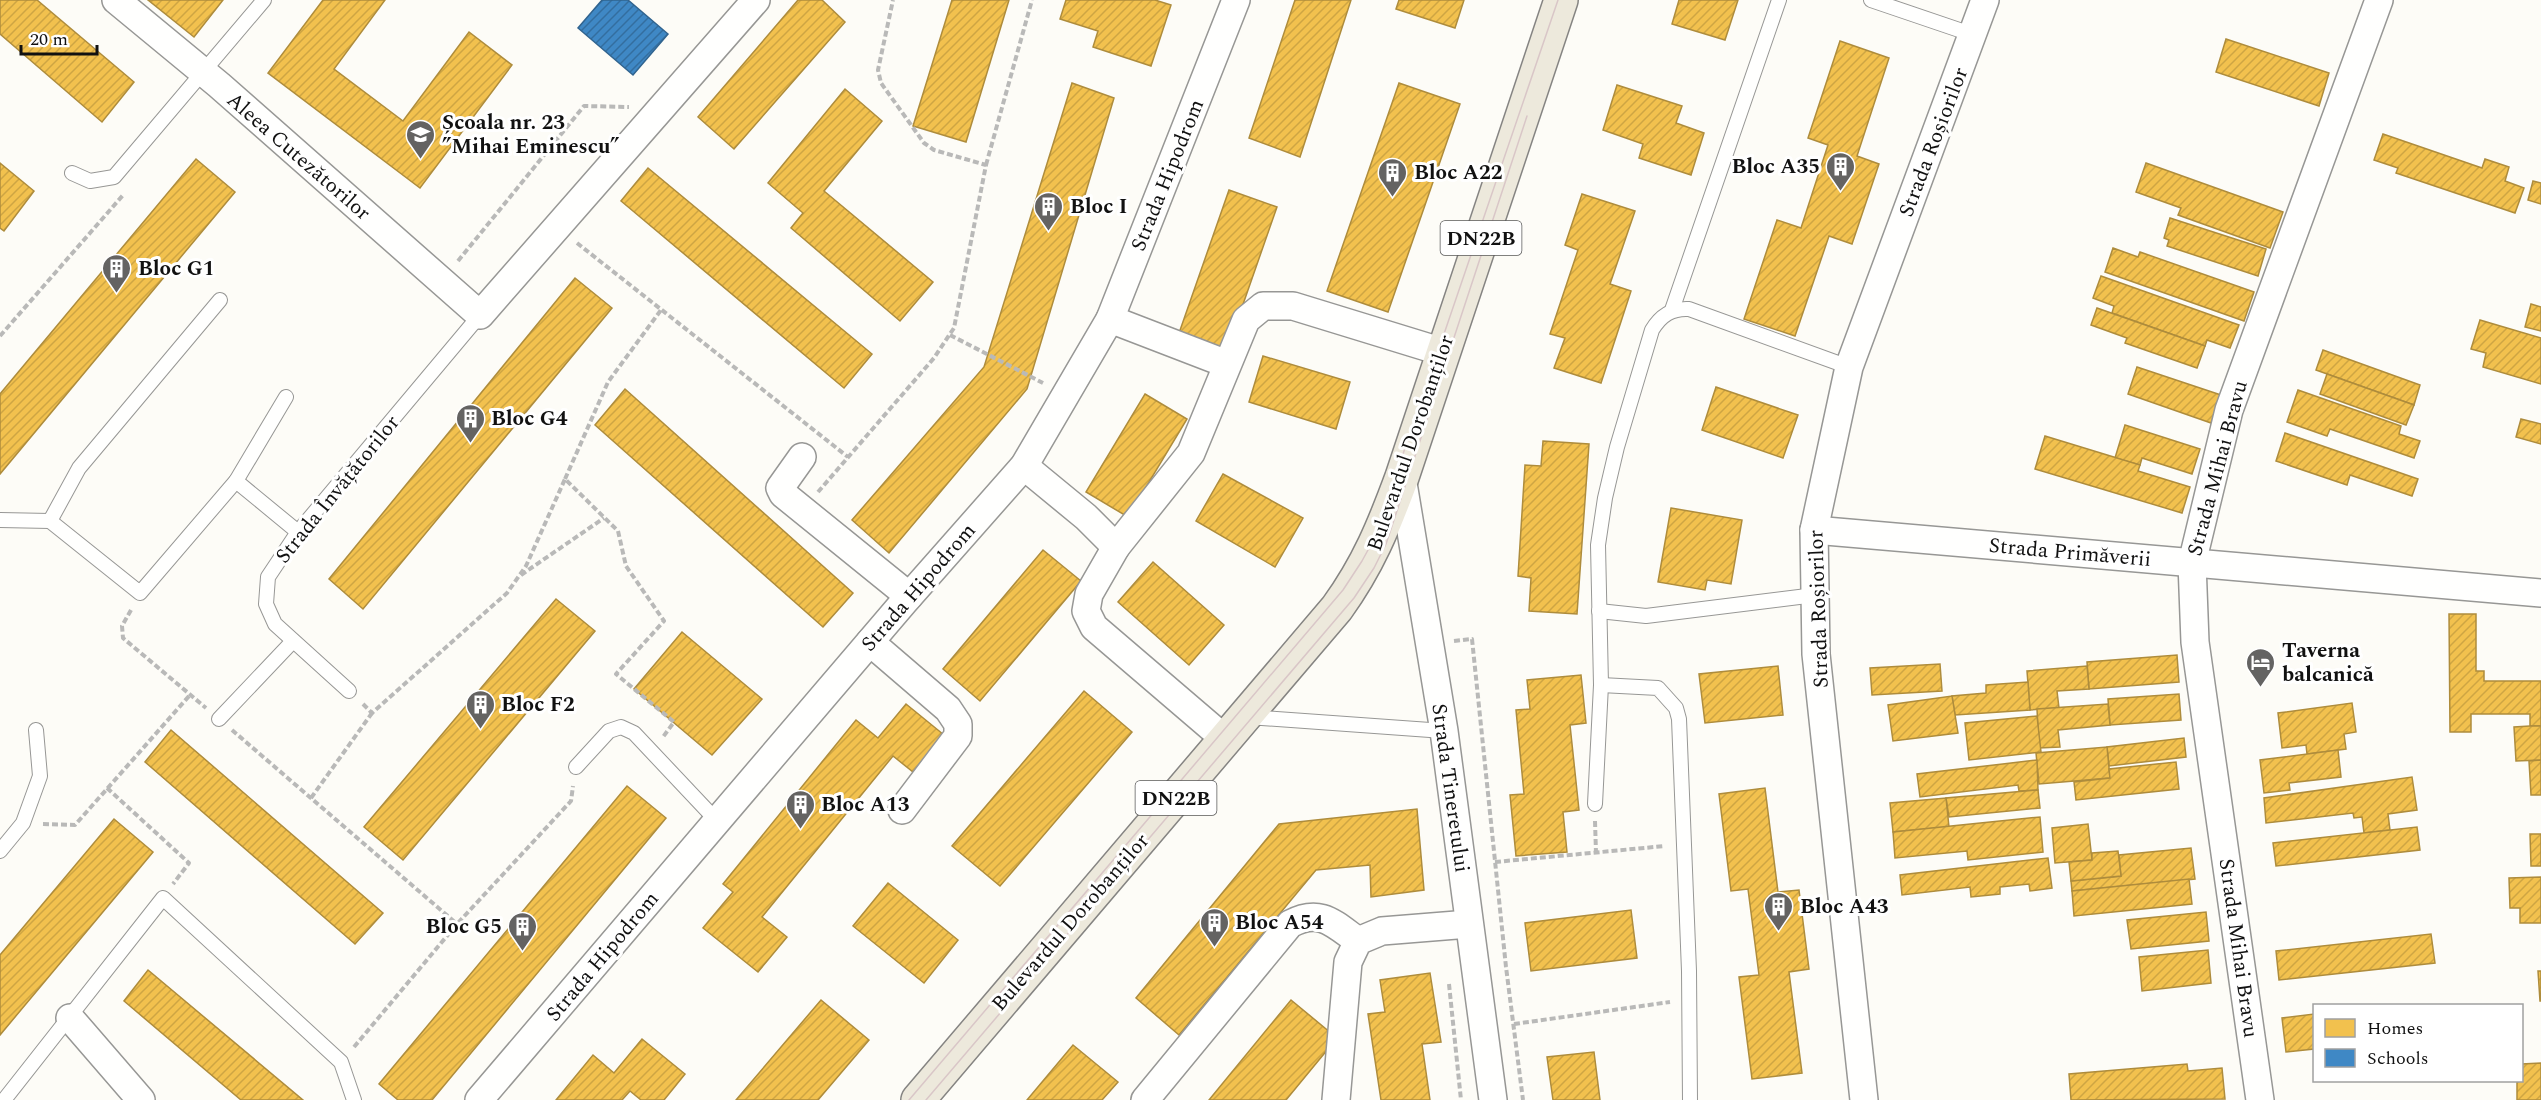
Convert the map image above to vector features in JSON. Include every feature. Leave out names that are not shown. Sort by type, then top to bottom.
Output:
[{"type":"main road","name":"Bulevardul Dorobanților","points":[[918,1100],[1236,728],[1357,581],[1382,532],[1402,477],[1561,0]]},
{"type":"street","name":"Aleea Cutezătorilor","points":[[116,0],[203,71],[480,315]]},
{"type":"street","points":[[480,315],[756,0]]},
{"type":"street","name":"Strada Hipodrom","points":[[479,1100],[909,596],[1024,466],[1110,319],[1236,0]]},
{"type":"street","name":"Strada Roșiorilor","points":[[1864,1100],[1816,654],[1814,530],[1849,368],[1974,35],[1985,0]]},
{"type":"street","name":"Strada Mihai Bravu","points":[[2260,1100],[2195,642],[2192,562],[2229,410],[2379,0]]},
{"type":"street","points":[[1236,728],[1094,627],[1086,611],[1089,594],[1116,547],[1191,453],[1246,321],[1263,306],[1293,306],[1443,352]]},
{"type":"street","points":[[1110,319],[1227,364]]},
{"type":"street","points":[[802,457],[780,488],[783,494],[909,596]]},
{"type":"street","points":[[1024,466],[1086,517],[1116,547]]},
{"type":"street","name":"Strada Tineretului","points":[[1402,477],[1444,731],[1493,1100]]},
{"type":"street","name":"Strada Primăverii","points":[[1814,530],[2541,593]]},
{"type":"street","points":[[870,642],[948,709],[958,724],[958,736],[902,810]]},
{"type":"street","points":[[1145,1100],[1290,924],[1304,916],[1327,919],[1358,941]]},
{"type":"street","points":[[1336,1100],[1348,962],[1358,941],[1382,931],[1469,924]]},
{"type":"street","points":[[70,1018],[141,1100]]},
{"type":"lane","points":[[72,173],[90,181],[114,177],[264,0]]},
{"type":"lane","points":[[1672,310],[1779,0]]},
{"type":"lane","points":[[1871,0],[1974,35]]},
{"type":"lane","points":[[50,521],[79,468],[220,300]]},
{"type":"lane","points":[[1595,804],[1601,685],[1598,544],[1605,498],[1617,447],[1652,330],[1657,321],[1672,310],[1689,309],[1849,368]]},
{"type":"lane","name":"Strada Învățătorilor","points":[[349,691],[276,624],[266,604],[268,577],[298,532],[480,315]]},
{"type":"lane","points":[[0,520],[50,521],[140,593],[236,481],[286,397]]},
{"type":"lane","points":[[236,481],[298,532]]},
{"type":"lane","points":[[1599,610],[1646,616],[1815,595]]},
{"type":"lane","points":[[219,719],[293,641]]},
{"type":"lane","points":[[1601,685],[1658,688],[1668,696],[1676,708],[1679,719],[1689,999],[1690,1100]]},
{"type":"lane","points":[[576,767],[609,732],[621,727],[634,733],[717,821]]},
{"type":"lane","points":[[1236,728],[1444,731]]},
{"type":"lane","points":[[0,851],[23,824],[40,776],[36,730]]},
{"type":"lane","points":[[4,1100],[163,898],[341,1062],[354,1100]]},
{"type":"path","points":[[893,0],[878,70],[881,83],[924,143],[934,150],[986,165]]},
{"type":"path","points":[[802,511],[934,358],[950,335],[957,317],[961,284],[986,165],[1032,0]]},
{"type":"path","points":[[454,265],[584,106],[637,107]]},
{"type":"path","points":[[0,336],[126,192]]},
{"type":"path","points":[[557,228],[848,457]]},
{"type":"path","points":[[311,798],[372,713],[507,593],[526,566],[608,382],[662,310]]},
{"type":"path","points":[[950,335],[1045,384]]},
{"type":"path","points":[[565,479],[618,531],[626,566],[664,621],[616,674],[674,722],[651,752]]},
{"type":"path","points":[[519,576],[604,518]]},
{"type":"path","points":[[140,593],[122,626],[123,638],[457,924]]},
{"type":"path","points":[[1430,643],[1472,639],[1523,1100]]},
{"type":"path","points":[[349,691],[372,713]]},
{"type":"path","points":[[23,824],[75,825],[190,694]]},
{"type":"path","points":[[341,1062],[457,924],[571,801],[576,767]]},
{"type":"path","points":[[107,788],[189,863],[163,898]]},
{"type":"path","points":[[1595,804],[1596,853]]},
{"type":"path","points":[[1495,862],[1684,845]]},
{"type":"path","points":[[1448,973],[1461,1100]]},
{"type":"path","points":[[1514,1024],[1689,999]]},
{"type":"building: Homes","points":[[0,0],[37,0],[134,82],[102,122],[0,34]]},
{"type":"building: Homes","points":[[148,0],[223,0],[194,37]]},
{"type":"building: Homes","points":[[323,0],[385,0],[334,69],[403,121],[469,32],[512,65],[420,188],[268,73]]},
{"type":"building: Homes","points":[[798,0],[822,0],[845,22],[734,149],[698,117]]},
{"type":"building: Homes","points":[[952,0],[1009,0],[966,142],[913,126]]},
{"type":"building: Homes","points":[[1066,0],[1155,0],[1171,5],[1151,66],[1093,47],[1098,31],[1060,19]]},
{"type":"building: Homes","points":[[1295,0],[1351,0],[1300,157],[1249,138]]},
{"type":"building: Homes","points":[[1399,0],[1464,0],[1455,28],[1396,9]]},
{"type":"building: Homes","points":[[1679,0],[1738,0],[1725,40],[1672,24]]},
{"type":"building: Homes","points":[[2226,39],[2329,73],[2319,106],[2216,72]]},
{"type":"building: Homes","name":"Bloc A35","points":[[1840,41],[1889,58],[1857,156],[1879,164],[1852,244],[1829,236],[1795,336],[1744,319],[1777,220],[1801,228],[1828,145],[1808,138]]},
{"type":"building: Homes","name":"Bloc I","points":[[1072,83],[1114,98],[1027,389],[889,553],[852,520],[984,367]]},
{"type":"building: Homes","name":"Bloc A22","points":[[1399,83],[1460,104],[1388,312],[1327,291]]},
{"type":"building: Homes","points":[[1617,85],[1682,106],[1676,123],[1704,133],[1691,175],[1639,158],[1643,144],[1603,130]]},
{"type":"building: Homes","points":[[845,89],[882,121],[824,191],[933,282],[900,321],[791,228],[803,213],[768,183]]},
{"type":"building: Homes","points":[[2383,134],[2482,168],[2485,159],[2509,167],[2505,181],[2524,188],[2515,213],[2396,173],[2398,168],[2374,160]]},
{"type":"building: Homes","name":"Bloc G1","points":[[196,159],[235,192],[0,474],[0,394]]},
{"type":"building: Homes","points":[[0,163],[34,191],[4,231],[0,228]]},
{"type":"building: Homes","points":[[2146,163],[2283,212],[2270,248],[2178,215],[2181,208],[2136,192]]},
{"type":"building: Homes","points":[[648,168],[872,354],[844,388],[621,201]]},
{"type":"building: Homes","points":[[2533,181],[2541,183],[2541,204],[2528,200]]},
{"type":"building: Homes","points":[[1229,190],[1277,207],[1226,353],[1178,336]]},
{"type":"building: Homes","points":[[1582,194],[1635,211],[1610,284],[1631,291],[1601,383],[1554,368],[1565,338],[1550,334],[1578,250],[1565,245]]},
{"type":"building: Homes","points":[[2170,218],[2266,249],[2258,276],[2167,246],[2169,240],[2164,238]]},
{"type":"building: Homes","points":[[2113,248],[2138,257],[2140,252],[2254,292],[2244,321],[2105,272]]},
{"type":"building: Homes","points":[[2101,276],[2239,325],[2230,348],[2207,340],[2205,346],[2112,313],[2114,306],[2093,298]]},
{"type":"building: Homes","name":"Bloc G4","points":[[575,278],[612,308],[363,609],[329,579]]},
{"type":"building: Homes","points":[[2531,304],[2541,307],[2541,331],[2525,327]]},
{"type":"building: Homes","points":[[2097,308],[2205,346],[2197,368],[2125,343],[2127,338],[2091,325]]},
{"type":"building: Homes","points":[[2480,320],[2541,338],[2541,384],[2483,367],[2486,353],[2471,349]]},
{"type":"building: Homes","points":[[2323,350],[2420,385],[2414,405],[2316,370]]},
{"type":"building: Homes","points":[[1263,356],[1350,382],[1336,429],[1249,402]]},
{"type":"building: Homes","points":[[2137,367],[2221,395],[2211,423],[2128,394]]},
{"type":"building: Homes","points":[[2327,374],[2414,405],[2406,425],[2320,394]]},
{"type":"building: Homes","points":[[1716,387],[1798,415],[1783,458],[1702,430]]},
{"type":"building: Homes","points":[[625,389],[853,593],[823,627],[595,425]]},
{"type":"building: Homes","points":[[2298,390],[2401,426],[2399,434],[2420,441],[2414,458],[2330,429],[2327,436],[2287,422]]},
{"type":"building: Homes","points":[[1145,394],[1187,419],[1128,517],[1086,492]]},
{"type":"building: Homes","points":[[2521,419],[2541,424],[2541,444],[2516,437]]},
{"type":"building: Homes","points":[[2125,425],[2200,449],[2192,474],[2142,458],[2140,465],[2115,458]]},
{"type":"building: Homes","points":[[2285,433],[2418,479],[2412,496],[2350,475],[2347,485],[2276,461]]},
{"type":"building: Homes","points":[[2045,436],[2140,465],[2138,471],[2190,487],[2182,513],[2035,469]]},
{"type":"building: Homes","points":[[1543,441],[1589,444],[1577,614],[1529,611],[1531,578],[1518,576],[1525,465],[1541,466]]},
{"type":"building: Homes","points":[[1223,474],[1303,518],[1275,567],[1196,521]]},
{"type":"building: Homes","points":[[1671,508],[1742,520],[1731,584],[1707,580],[1705,590],[1658,582]]},
{"type":"building: Homes","points":[[1043,550],[1081,581],[980,701],[943,669]]},
{"type":"building: Homes","points":[[1153,562],[1224,625],[1189,665],[1118,602]]},
{"type":"building: Homes","name":"Bloc F2","points":[[556,599],[595,631],[403,860],[364,827]]},
{"type":"building: Homes","points":[[2449,614],[2476,614],[2476,671],[2484,671],[2484,681],[2541,681],[2541,726],[2530,726],[2530,714],[2471,714],[2471,732],[2450,732]]},
{"type":"building: Homes","points":[[682,632],[762,699],[712,755],[634,689]]},
{"type":"building: Homes","points":[[2177,655],[2179,682],[2089,689],[2087,662]]},
{"type":"building: Homes","points":[[1940,664],[1942,691],[1872,695],[1870,668]]},
{"type":"building: Homes","points":[[1778,666],[1783,715],[1705,723],[1699,674]]},
{"type":"building: Homes","points":[[2087,666],[2089,689],[2057,691],[2059,708],[2030,710],[2027,671]]},
{"type":"building: Homes","points":[[1581,675],[1586,723],[1570,725],[1579,810],[1563,812],[1567,852],[1516,856],[1510,795],[1524,794],[1516,710],[1530,709],[1527,680]]},
{"type":"building: Homes","points":[[2028,682],[2030,710],[1955,715],[1952,696],[1986,693],[1986,685]]},
{"type":"building: Homes","points":[[1084,691],[1132,732],[1000,886],[952,846]]},
{"type":"building: Homes","points":[[2179,694],[2181,720],[2110,725],[2108,699]]},
{"type":"building: Homes","points":[[1952,696],[1958,733],[1893,741],[1888,705]]},
{"type":"building: Homes","points":[[2352,703],[2356,732],[2344,734],[2346,749],[2307,754],[2306,745],[2282,748],[2278,713]]},
{"type":"building: Homes","name":"Bloc A13","points":[[906,704],[949,739],[918,776],[893,756],[762,917],[787,937],[758,972],[703,928],[733,892],[723,884],[856,720],[878,738]]},
{"type":"building: Homes","points":[[2108,704],[2110,725],[2058,730],[2060,747],[2039,748],[2037,709]]},
{"type":"building: Homes","points":[[2037,716],[2041,752],[1969,760],[1965,723]]},
{"type":"building: Homes","points":[[2541,726],[2541,760],[2516,761],[2514,727]]},
{"type":"building: Homes","points":[[171,730],[383,913],[355,944],[145,762]]},
{"type":"building: Homes","points":[[2184,738],[2186,757],[2109,766],[2107,747]]},
{"type":"building: Homes","points":[[2107,747],[2110,778],[2039,784],[2036,753]]},
{"type":"building: Homes","points":[[2338,750],[2341,777],[2289,783],[2290,790],[2264,793],[2260,760]]},
{"type":"building: Homes","points":[[2037,760],[2038,790],[2019,791],[2018,785],[1920,797],[1917,774]]},
{"type":"building: Homes","points":[[2541,760],[2541,795],[2531,795],[2529,761]]},
{"type":"building: Homes","points":[[2176,762],[2179,789],[2076,800],[2074,782],[2110,778],[2109,769]]},
{"type":"building: Homes","points":[[2412,777],[2417,810],[2388,814],[2390,830],[2364,833],[2362,817],[2354,818],[2353,813],[2266,823],[2264,798]]},
{"type":"building: Homes","name":"Bloc G5","points":[[627,786],[666,818],[432,1100],[398,1100],[379,1084]]},
{"type":"building: Homes","name":"Bloc A43","points":[[1765,788],[1778,892],[1799,890],[1809,969],[1789,972],[1802,1073],[1752,1079],[1739,977],[1759,975],[1748,889],[1731,891],[1719,794]]},
{"type":"building: Homes","points":[[2038,790],[2040,808],[1949,817],[1946,798]]},
{"type":"building: Homes","points":[[1946,798],[1949,827],[1893,832],[1890,803]]},
{"type":"building: Homes","name":"Bloc A54","points":[[1417,809],[1424,890],[1371,897],[1370,865],[1316,870],[1179,1035],[1136,998],[1279,824]]},
{"type":"building: Homes","points":[[2040,817],[2043,852],[1968,860],[1967,851],[1895,858],[1893,832]]},
{"type":"building: Homes","points":[[114,819],[153,852],[0,1035],[0,955]]},
{"type":"building: Homes","points":[[2088,824],[2092,860],[2055,863],[2052,828]]},
{"type":"building: Homes","points":[[2417,827],[2420,850],[2276,866],[2273,843]]},
{"type":"building: Homes","points":[[2530,834],[2541,834],[2541,866],[2531,866]]},
{"type":"building: Homes","points":[[2191,848],[2195,879],[2072,891],[2071,881],[2121,876],[2119,855]]},
{"type":"building: Homes","points":[[2118,851],[2121,876],[2071,881],[2069,862],[2092,860],[2092,853]]},
{"type":"building: Homes","points":[[2048,858],[2052,888],[2030,891],[2029,884],[2000,887],[2000,894],[1971,897],[1970,887],[1902,895],[1900,875]]},
{"type":"building: Homes","points":[[2541,877],[2541,923],[2520,923],[2520,908],[2510,908],[2509,878]]},
{"type":"building: Homes","points":[[2189,879],[2192,904],[2074,916],[2072,891]]},
{"type":"building: Homes","points":[[888,883],[958,940],[924,983],[853,926]]},
{"type":"building: Homes","points":[[1631,910],[1637,958],[1531,971],[1525,923]]},
{"type":"building: Homes","points":[[2206,912],[2209,941],[2131,949],[2127,920]]},
{"type":"building: Homes","points":[[2431,934],[2435,963],[2279,980],[2276,951]]},
{"type":"building: Homes","points":[[2208,950],[2211,983],[2142,991],[2139,957]]},
{"type":"building: Homes","points":[[148,970],[303,1100],[241,1100],[124,1001]]},
{"type":"building: Homes","points":[[2538,971],[2541,971],[2541,1001],[2540,1001]]},
{"type":"building: Homes","points":[[1430,973],[1441,1042],[1422,1044],[1430,1100],[1381,1100],[1368,1014],[1385,1012],[1380,980]]},
{"type":"building: Homes","points":[[821,1000],[869,1040],[818,1100],[736,1100]]},
{"type":"building: Homes","points":[[1291,1000],[1337,1038],[1286,1100],[1209,1100]]},
{"type":"building: Homes","points":[[2313,1014],[2313,1049],[2286,1052],[2282,1018]]},
{"type":"building: Homes","points":[[642,1039],[685,1074],[664,1100],[641,1100],[630,1091],[622,1100],[556,1100],[593,1055],[614,1073]]},
{"type":"building: Homes","points":[[1073,1045],[1118,1082],[1102,1100],[1027,1100]]},
{"type":"building: Homes","points":[[1594,1052],[1600,1100],[1553,1100],[1547,1057]]},
{"type":"building: Homes","points":[[2541,1063],[2541,1100],[2517,1100],[2517,1082],[2523,1082],[2523,1064]]},
{"type":"building: Homes","points":[[2187,1064],[2188,1071],[2222,1068],[2225,1099],[2071,1100],[2069,1074]]},
{"type":"building: Schools","points":[[602,0],[628,0],[668,34],[633,75],[578,28]]},
{"type":"tram line","points":[[909,1100],[1343,590],[1362,561],[1374,539],[1558,0]]},
{"type":"tram line","points":[[926,1100],[1354,598],[1374,568],[1386,544],[1527,116]]},
{"type":"place","name":"Școala nr. 23 ”Mihai Eminescu”","points":[[421,160]]},
{"type":"place","name":"Bloc A35","points":[[1841,192]]},
{"type":"place","name":"Bloc A22","points":[[1393,198]]},
{"type":"place","name":"Bloc I","points":[[1049,232]]},
{"type":"place","name":"Bloc G1","points":[[117,294]]},
{"type":"place","name":"Bloc G4","points":[[470,444]]},
{"type":"place","name":"Taverna balcanică","points":[[2261,688]]},
{"type":"place","name":"Bloc F2","points":[[480,730]]},
{"type":"place","name":"Bloc A13","points":[[800,830]]},
{"type":"place","name":"Bloc A43","points":[[1779,932]]},
{"type":"place","name":"Bloc A54","points":[[1214,948]]},
{"type":"place","name":"Bloc G5","points":[[523,952]]}]
